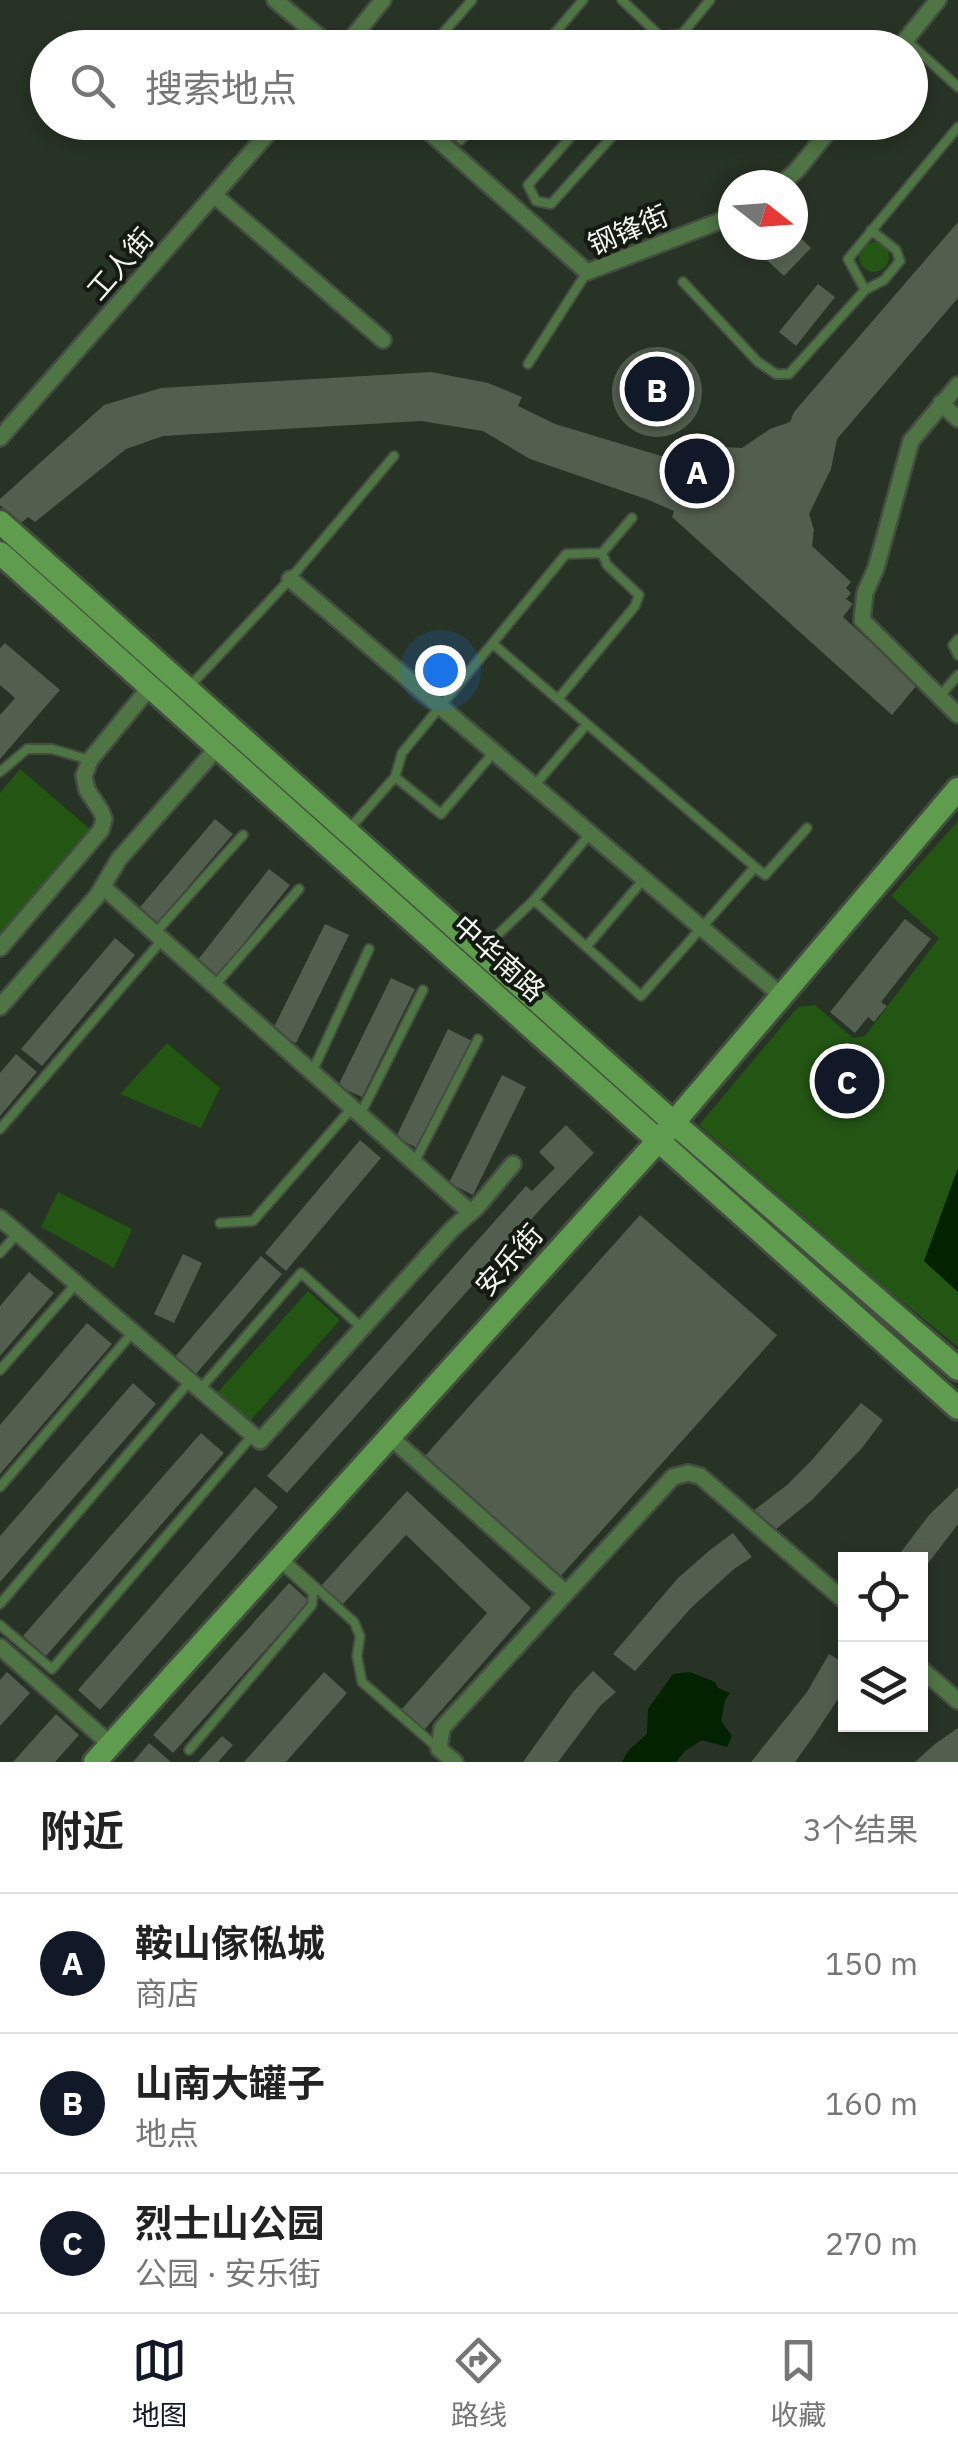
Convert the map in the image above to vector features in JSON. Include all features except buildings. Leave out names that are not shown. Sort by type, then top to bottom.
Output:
[{"type":"main road","name":"中华南路","points":[[0,522],[481,951],[958,1408]]},
{"type":"main road","name":"中华南路","points":[[0,553],[218,747],[666,1132],[958,1369]]},
{"type":"main road","name":"安乐街","points":[[102,1753],[666,1132],[958,789]]},
{"type":"street","points":[[276,0],[312,30]]},
{"type":"street","points":[[359,30],[383,0]]},
{"type":"street","points":[[913,30],[938,0]]},
{"type":"street","name":"工人街","points":[[0,438],[262,140]]},
{"type":"street","points":[[438,140],[587,272]]},
{"type":"street","points":[[797,170],[821,140]]},
{"type":"street","points":[[214,195],[384,340]]},
{"type":"street","name":"钢锋街","points":[[587,272],[718,222]]},
{"type":"street","points":[[958,385],[911,441],[876,568],[865,593],[862,620],[958,715]]},
{"type":"street","points":[[941,404],[958,418]]},
{"type":"street","points":[[290,579],[782,996]]},
{"type":"street","points":[[0,948],[101,830],[104,819],[87,790],[84,776],[90,760],[150,687]]},
{"type":"street","points":[[0,1008],[97,896],[119,860],[218,747]]},
{"type":"street","points":[[103,887],[470,1212]]},
{"type":"street","points":[[0,1218],[260,1441],[513,1164]]},
{"type":"street","points":[[390,1436],[566,1593]]},
{"type":"street","points":[[455,1762],[439,1748],[442,1728],[673,1477],[688,1473],[700,1476],[838,1595]]},
{"type":"street","points":[[0,1647],[102,1753]]},
{"type":"street","points":[[928,1675],[958,1702]]},
{"type":"lane","points":[[446,30],[472,0]]},
{"type":"lane","points":[[557,30],[583,0]]},
{"type":"lane","points":[[622,0],[654,30]]},
{"type":"lane","points":[[685,30],[710,0]]},
{"type":"lane","points":[[928,64],[958,87]]},
{"type":"lane","points":[[864,290],[848,259],[958,127]]},
{"type":"lane","points":[[568,140],[528,185],[536,201],[551,204],[608,140]]},
{"type":"lane","points":[[684,282],[758,362],[776,374],[788,374],[864,290],[884,280],[900,261],[896,250],[871,230]]},
{"type":"lane","name":"钢锋街","points":[[528,364],[587,272]]},
{"type":"lane","points":[[187,689],[290,579],[394,456]]},
{"type":"lane","points":[[347,832],[395,776],[402,754],[566,554],[602,553],[632,518]]},
{"type":"lane","points":[[558,698],[635,606],[638,595],[606,565],[602,553]]},
{"type":"lane","points":[[958,638],[953,645],[958,655]]},
{"type":"lane","points":[[494,644],[765,876],[807,828]]},
{"type":"lane","points":[[940,696],[958,675]]},
{"type":"lane","points":[[534,786],[587,724]]},
{"type":"lane","points":[[0,772],[28,749],[52,749],[90,760]]},
{"type":"lane","points":[[395,776],[441,814],[494,752]]},
{"type":"lane","points":[[0,1129],[243,834]]},
{"type":"lane","points":[[481,951],[534,900],[590,834]]},
{"type":"lane","points":[[534,900],[641,996],[755,867]]},
{"type":"lane","points":[[586,947],[644,879]]},
{"type":"lane","points":[[214,986],[299,889]]},
{"type":"lane","points":[[312,1072],[369,949]]},
{"type":"lane","points":[[220,1224],[253,1222],[356,1112],[423,990]]},
{"type":"lane","points":[[414,1163],[478,1039]]},
{"type":"lane","points":[[0,1253],[18,1233]]},
{"type":"lane","points":[[0,1604],[300,1273],[362,1328]]},
{"type":"lane","points":[[0,1370],[77,1284]]},
{"type":"lane","points":[[0,1486],[133,1332]]},
{"type":"lane","points":[[0,1625],[52,1669],[252,1436]]},
{"type":"lane","points":[[279,1558],[354,1622],[360,1636],[356,1656],[362,1682],[439,1748]]},
{"type":"lane","points":[[189,1750],[312,1604],[314,1593],[279,1558]]},
{"type":"green space","points":[[874,242],[884,247],[889,257],[884,267],[874,272],[864,267],[859,257],[864,247]]},
{"type":"green space","points":[[20,769],[91,830],[0,935],[0,793]]},
{"type":"green space","points":[[958,821],[958,1347],[699,1125],[798,1007],[815,1005],[853,1038],[865,1036],[939,938],[891,896]]},
{"type":"green space","points":[[167,1043],[220,1088],[201,1128],[120,1094]]},
{"type":"green space","points":[[58,1192],[132,1229],[114,1268],[41,1227]]},
{"type":"green space","points":[[308,1291],[340,1320],[249,1422],[217,1393]]},
{"type":"shaded area","points":[[958,1168],[958,1292],[924,1261]]},
{"type":"shaded area","points":[[690,1672],[730,1693],[721,1721],[732,1736],[727,1747],[702,1740],[676,1762],[622,1762],[647,1734],[648,1709],[673,1674]]},
{"type":"place","name":"山南大罐子","points":[[657,389]]},
{"type":"place","name":"鞍山傢俬城","points":[[697,471]]},
{"type":"place","name":"烈士山公园","points":[[847,1081]]}]
